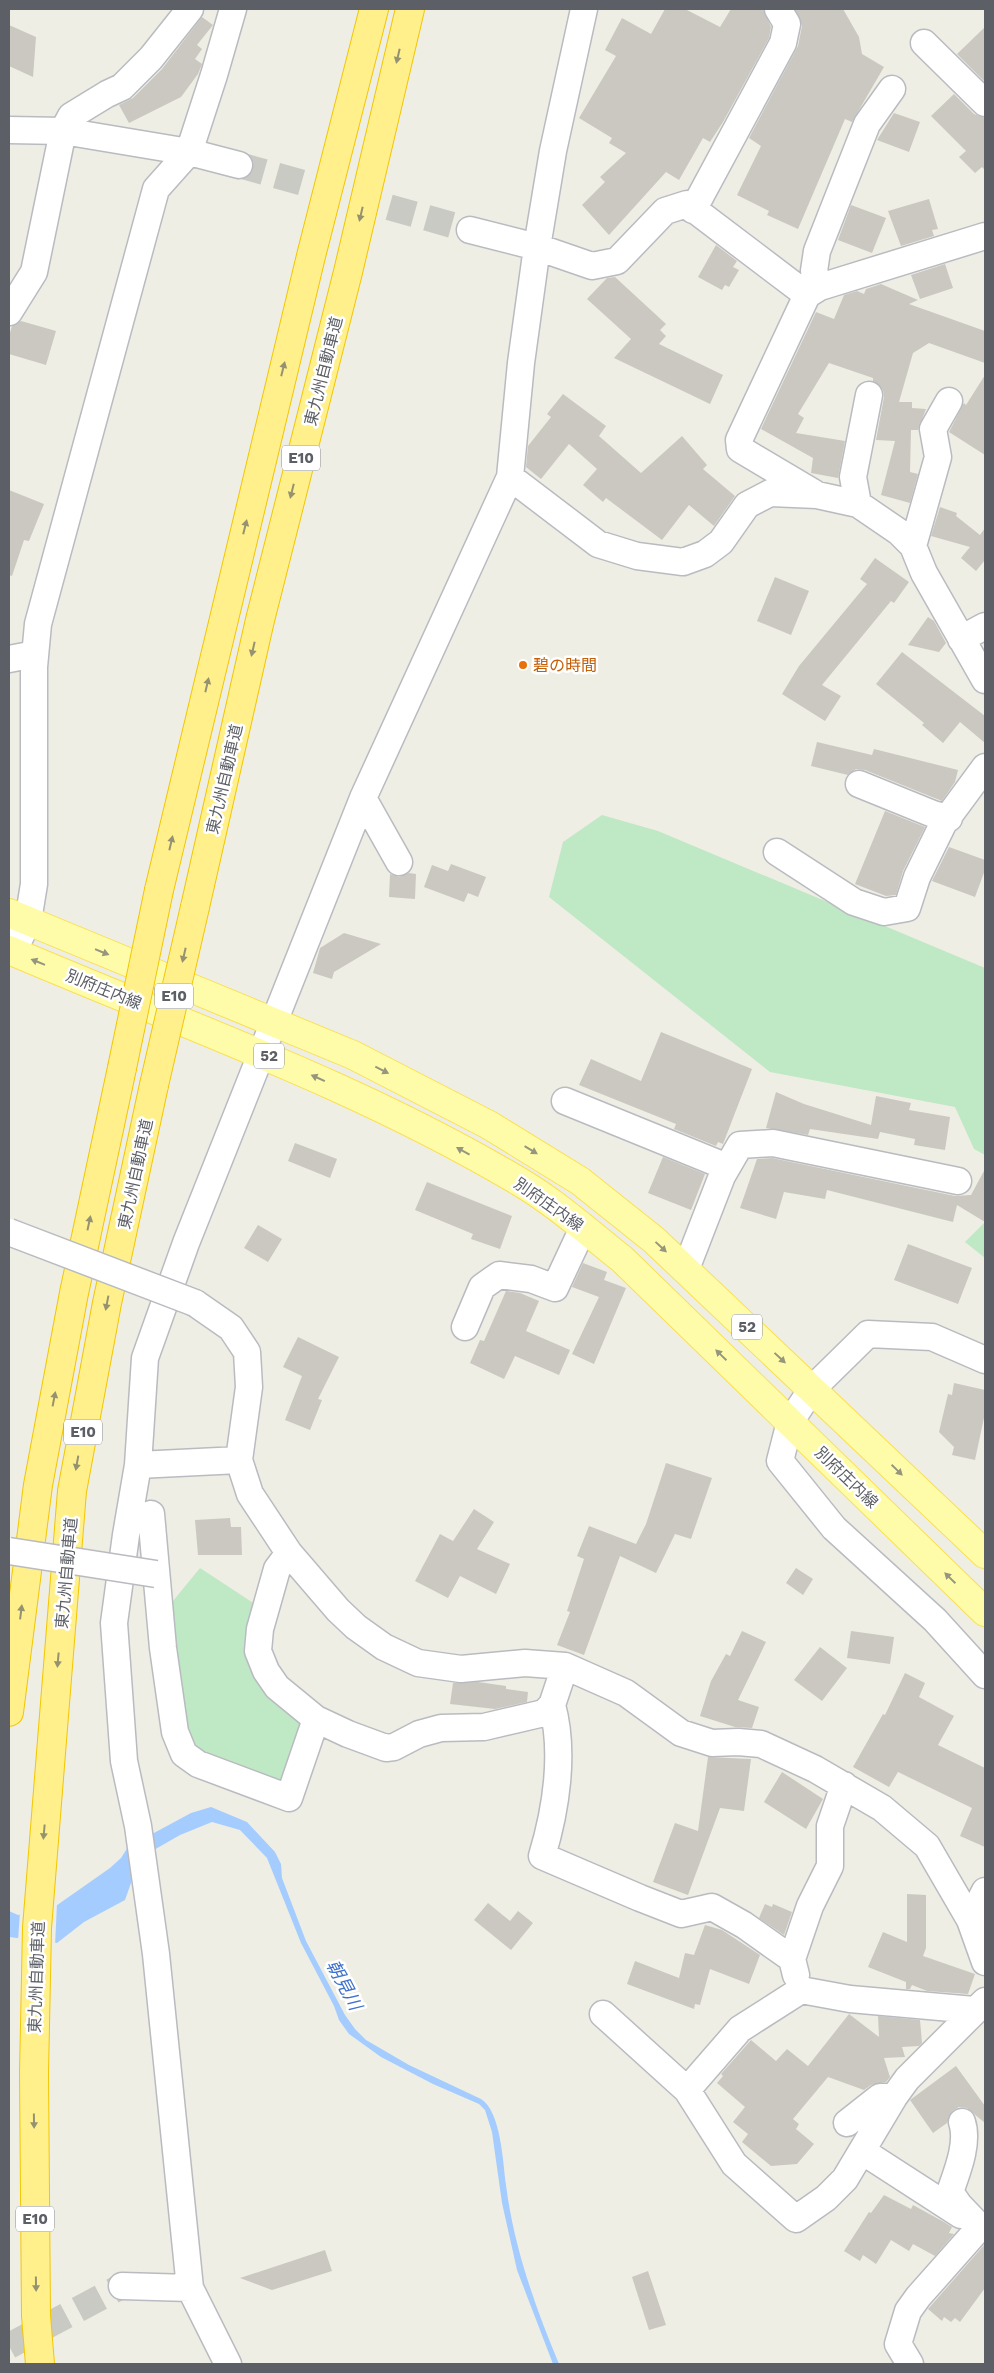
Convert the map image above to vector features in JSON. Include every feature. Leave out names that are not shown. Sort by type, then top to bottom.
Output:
[{"type":"highway","name":"東九州自動車道","points":[[40,2364],[36,2316],[34,2073],[37,1928],[72,1491],[107,1303],[154,1085],[260,620],[348,272],[410,9]]},
{"type":"highway","name":"E10","points":[[9,1712],[38,1485],[74,1292],[160,890],[306,275],[374,10]]},
{"type":"main road","name":"別府庄内線","points":[[19,917],[353,1055],[489,1125],[533,1151],[580,1182],[640,1228],[686,1269],[985,1554]]},
{"type":"main road","name":"別府庄内線","points":[[11,951],[261,1052],[361,1098],[521,1182],[622,1259],[985,1612]]},
{"type":"street","points":[[9,312],[34,272],[63,130],[72,116],[122,87],[150,58],[190,9]]},
{"type":"street","points":[[11,951],[19,917],[34,884],[35,654],[38,624],[156,189],[188,152],[214,75],[233,9]]},
{"type":"street","points":[[228,2364],[190,2288],[170,2080],[148,1889],[138,1826],[124,1761],[114,1622],[138,1465],[145,1358],[186,1243],[363,798],[510,477],[521,363],[536,247],[553,151],[584,9]]},
{"type":"street","points":[[693,210],[783,43],[787,24],[778,9]]},
{"type":"street","points":[[924,43],[985,103]]},
{"type":"street","points":[[817,495],[740,449],[739,440],[813,291],[817,251],[867,124],[892,88]]},
{"type":"street","points":[[9,130],[63,130],[188,152],[239,165]]},
{"type":"street","points":[[470,230],[536,247],[592,266],[617,261],[665,211],[687,204],[693,210],[813,291]]},
{"type":"street","points":[[813,291],[985,236]]},
{"type":"street","points":[[858,504],[854,478],[868,395]]},
{"type":"street","points":[[913,546],[938,457],[933,429],[948,401]]},
{"type":"street","points":[[510,477],[598,544],[637,556],[683,562],[705,554],[721,542],[747,505],[770,493],[817,495],[858,504],[899,532],[913,546],[924,573],[985,680]]},
{"type":"street","points":[[961,639],[985,626]]},
{"type":"street","points":[[9,659],[35,654]]},
{"type":"street","points":[[777,852],[854,902],[884,912],[906,908],[917,877],[943,824],[985,767]]},
{"type":"street","points":[[859,784],[932,814],[949,818]]},
{"type":"street","points":[[363,798],[399,862]]},
{"type":"street","points":[[565,1101],[727,1167]]},
{"type":"street","points":[[686,1269],[727,1167],[740,1145],[773,1143],[958,1181]]},
{"type":"street","points":[[465,1327],[482,1287],[499,1275],[531,1279],[555,1288],[583,1228]]},
{"type":"street","points":[[9,1232],[195,1303],[232,1328],[247,1352],[249,1387],[239,1460],[250,1494],[289,1552],[338,1610],[384,1647],[418,1662],[461,1669],[525,1663],[565,1666],[626,1693],[681,1733],[712,1743],[738,1742],[761,1744],[815,1769],[882,1808],[927,1846],[970,1920],[985,1962]]},
{"type":"street","points":[[985,1360],[932,1337],[868,1334],[812,1389],[790,1422],[780,1461],[834,1528],[935,1620],[985,1675]]},
{"type":"street","points":[[138,1465],[239,1460]]},
{"type":"street","points":[[151,1514],[163,1648],[175,1732],[184,1754],[198,1764],[289,1798],[316,1719]]},
{"type":"street","points":[[9,1551],[156,1574]]},
{"type":"street","points":[[289,1552],[277,1569],[260,1629],[258,1651],[266,1671],[277,1688],[316,1719],[386,1748],[394,1747],[419,1734],[441,1728],[484,1727],[518,1721],[544,1713],[552,1704],[565,1666]]},
{"type":"street","points":[[552,1704],[558,1724],[556,1795],[542,1856],[681,1914],[712,1907],[744,1925],[792,1959]]},
{"type":"street","points":[[801,1990],[792,1959],[810,1906],[830,1866],[830,1826],[844,1785]]},
{"type":"street","points":[[970,1920],[985,1891]]},
{"type":"street","points":[[687,2090],[740,2029],[801,1990],[822,1992],[850,1999],[980,2005]]},
{"type":"street","points":[[603,2014],[687,2090],[734,2164],[796,2219],[826,2198],[845,2179],[894,2097],[980,2005]]},
{"type":"street","points":[[847,2123],[880,2097],[894,2097]]},
{"type":"street","points":[[962,2122],[965,2132],[958,2172],[950,2192],[959,2205],[983,2228]]},
{"type":"street","points":[[862,2151],[983,2228]]},
{"type":"street","points":[[910,2364],[898,2344],[908,2312],[958,2250],[983,2228]]},
{"type":"street","points":[[122,2286],[190,2288]]},
{"type":"green space","points":[[602,815],[658,831],[985,968],[985,1155],[974,1149],[955,1107],[770,1072],[549,897],[563,842]]},
{"type":"green space","points":[[985,1222],[985,1258],[965,1242]]},
{"type":"green space","points":[[200,1568],[261,1608],[255,1630],[307,1722],[288,1790],[193,1755],[164,1612]]},
{"type":"water","points":[[211,1807],[247,1822],[275,1852],[281,1864],[282,1878],[306,1941],[345,2015],[355,2029],[366,2040],[409,2065],[481,2099],[488,2105],[493,2114],[500,2138],[514,2231],[526,2276],[559,2364],[553,2364],[517,2270],[502,2203],[492,2132],[485,2110],[479,2104],[433,2084],[381,2057],[349,2034],[339,2020],[334,2006],[301,1943],[267,1858],[240,1830],[212,1822],[180,1835],[133,1862],[131,1883],[125,1900],[84,1922],[57,1943],[9,1937],[9,1911],[18,1915],[53,1908],[110,1868],[121,1858],[128,1847],[191,1813]]},
{"type":"pier","points":[[57,1903],[55,1946],[18,1941],[20,1912]]},
{"type":"building","points":[[665,9],[685,9],[720,27],[731,9],[763,9],[771,27],[769,38],[710,142],[703,138],[679,180],[666,172],[609,235],[582,205],[605,182],[600,177],[626,153],[609,143],[612,138],[579,118],[616,56],[605,50],[622,18],[651,34]]},
{"type":"building","points":[[795,9],[843,9],[859,37],[862,54],[884,67],[852,122],[845,119],[798,229],[767,215],[769,211],[737,195],[761,146],[749,138],[798,46],[802,26]]},
{"type":"building","points":[[202,17],[213,25],[197,45],[202,49],[195,59],[202,64],[198,74],[181,97],[129,123],[119,105],[133,98],[162,69]]},
{"type":"building","points":[[9,25],[36,37],[33,77],[9,66]]},
{"type":"building","points":[[985,27],[985,82],[957,54]]},
{"type":"building","points":[[954,94],[974,114],[985,118],[985,170],[982,167],[975,173],[959,157],[966,151],[931,116]]},
{"type":"building","points":[[894,113],[920,122],[909,152],[877,140]]},
{"type":"building","points":[[929,199],[938,229],[932,230],[934,236],[901,246],[888,211]]},
{"type":"building","points":[[851,205],[886,218],[872,253],[838,240]]},
{"type":"building","points":[[716,245],[737,261],[733,267],[739,270],[729,287],[725,285],[722,290],[698,277]]},
{"type":"building","points":[[945,264],[953,288],[920,299],[911,275]]},
{"type":"building","points":[[615,277],[666,324],[660,330],[666,336],[659,344],[723,375],[710,404],[614,358],[631,339],[587,299],[607,278]]},
{"type":"building","points":[[881,284],[918,300],[909,304],[985,331],[985,363],[929,343],[913,353],[899,402],[912,402],[912,408],[926,409],[918,430],[911,430],[910,472],[918,474],[910,503],[881,495],[895,441],[876,440],[884,397],[883,390],[873,381],[873,378],[829,363],[798,414],[804,418],[796,433],[845,441],[838,478],[811,473],[813,458],[761,429],[816,312],[834,319],[844,295],[857,291],[864,294],[866,289]]},
{"type":"building","points":[[21,321],[56,331],[46,365],[9,354],[9,336],[12,326]]},
{"type":"building","points":[[985,375],[985,455],[949,432],[964,403],[966,405]]},
{"type":"building","points":[[563,394],[606,426],[599,436],[641,473],[682,436],[707,465],[703,469],[735,496],[714,526],[689,505],[662,540],[606,498],[603,502],[583,485],[597,469],[569,444],[541,479],[526,467],[528,446],[551,417],[547,414]]},
{"type":"building","points":[[9,490],[44,504],[29,541],[24,540],[12,576],[9,575]]},
{"type":"building","points":[[940,507],[957,513],[956,516],[980,535],[985,528],[985,560],[976,571],[961,558],[970,547],[931,536]]},
{"type":"building","points":[[875,558],[909,582],[894,603],[891,601],[822,685],[841,696],[825,721],[782,694],[799,666],[867,584],[860,579]]},
{"type":"building","points":[[775,577],[809,591],[791,635],[757,621]]},
{"type":"building","points":[[928,617],[934,621],[946,643],[939,652],[908,645]]},
{"type":"building","points":[[902,652],[985,716],[985,743],[960,722],[943,743],[922,725],[924,723],[876,684]]},
{"type":"building","points":[[817,742],[872,755],[874,749],[958,770],[955,782],[942,801],[865,770],[856,769],[848,775],[811,766]]},
{"type":"building","points":[[885,811],[925,827],[903,871],[896,895],[886,896],[855,884]]},
{"type":"building","points":[[949,847],[985,860],[985,870],[975,897],[932,881]]},
{"type":"building","points":[[451,864],[486,877],[478,897],[468,893],[464,902],[424,887],[432,865],[448,871]]},
{"type":"building","points":[[409,873],[416,874],[415,899],[389,897],[390,874],[399,877]]},
{"type":"building","points":[[344,933],[381,944],[334,972],[332,979],[313,973],[320,948]]},
{"type":"building","points":[[661,1032],[752,1069],[723,1144],[718,1142],[716,1146],[674,1129],[676,1124],[579,1085],[591,1059],[641,1081]]},
{"type":"building","points":[[776,1092],[804,1104],[871,1125],[876,1096],[911,1103],[909,1110],[950,1117],[945,1150],[914,1145],[915,1139],[880,1132],[878,1139],[810,1129],[808,1135],[766,1128]]},
{"type":"building","points":[[295,1143],[337,1159],[330,1178],[288,1161]]},
{"type":"building","points":[[663,1157],[705,1174],[691,1210],[648,1193]]},
{"type":"building","points":[[772,1158],[955,1196],[971,1195],[985,1169],[985,1222],[957,1205],[953,1222],[827,1190],[825,1199],[784,1192],[776,1219],[740,1208],[757,1159]]},
{"type":"building","points":[[427,1182],[512,1216],[500,1249],[471,1239],[473,1234],[415,1210]]},
{"type":"building","points":[[258,1225],[282,1239],[268,1262],[244,1248]]},
{"type":"building","points":[[908,1244],[972,1268],[958,1304],[894,1280]]},
{"type":"building","points":[[583,1263],[607,1272],[604,1280],[626,1288],[594,1364],[572,1354],[599,1297],[572,1287]]},
{"type":"building","points":[[506,1291],[520,1293],[539,1301],[526,1331],[570,1350],[559,1375],[515,1356],[504,1379],[470,1363],[480,1340],[484,1341]]},
{"type":"building","points":[[298,1337],[339,1357],[318,1399],[322,1400],[310,1430],[285,1420],[302,1376],[283,1367]]},
{"type":"building","points":[[954,1383],[985,1390],[985,1413],[975,1460],[952,1455],[954,1447],[939,1432],[948,1394],[952,1395]]},
{"type":"building","points":[[666,1463],[712,1478],[691,1539],[675,1534],[656,1573],[620,1556],[584,1655],[557,1645],[570,1612],[567,1611],[584,1559],[577,1556],[589,1526],[636,1544],[646,1524]]},
{"type":"building","points":[[474,1509],[494,1522],[477,1549],[510,1564],[496,1594],[460,1576],[448,1598],[415,1581],[440,1534],[453,1541]]},
{"type":"building","points":[[230,1518],[231,1527],[241,1527],[242,1555],[198,1555],[195,1520]]},
{"type":"building","points":[[796,1568],[813,1579],[803,1595],[786,1583]]},
{"type":"building","points":[[742,1631],[766,1642],[738,1700],[759,1707],[752,1728],[735,1727],[700,1716],[711,1681],[726,1654],[730,1656]]},
{"type":"building","points":[[851,1631],[894,1637],[890,1664],[847,1658]]},
{"type":"building","points":[[820,1647],[847,1668],[822,1701],[794,1680]]},
{"type":"building","points":[[905,1673],[925,1683],[919,1697],[954,1716],[938,1745],[985,1768],[985,1847],[960,1836],[972,1808],[898,1772],[889,1787],[853,1767],[883,1714],[885,1715]]},
{"type":"building","points":[[478,1682],[506,1686],[506,1689],[528,1692],[527,1702],[495,1709],[450,1704],[453,1683]]},
{"type":"building","points":[[708,1757],[751,1759],[744,1811],[720,1808],[688,1895],[653,1882],[675,1823],[698,1831]]},
{"type":"building","points":[[782,1772],[823,1799],[806,1829],[764,1802]]},
{"type":"building","points":[[907,1894],[926,1895],[926,1948],[923,1956],[975,1974],[968,1994],[927,1991],[912,1985],[910,1989],[906,1989],[906,1982],[868,1967],[883,1932],[907,1942]]},
{"type":"building","points":[[488,1903],[510,1921],[518,1911],[533,1923],[511,1950],[474,1920]]},
{"type":"building","points":[[765,1904],[772,1907],[773,1904],[792,1912],[784,1935],[759,1918]]},
{"type":"building","points":[[705,1925],[722,1930],[760,1955],[749,1984],[710,1969],[700,2005],[695,2004],[694,2009],[627,1984],[635,1961],[679,1978],[685,1953],[694,1955]]},
{"type":"building","points":[[849,2014],[879,2037],[878,2016],[920,2020],[922,2043],[919,2046],[902,2047],[905,2057],[884,2058],[890,2077],[886,2082],[871,2085],[864,2090],[828,2077],[793,2119],[799,2124],[796,2129],[814,2144],[797,2164],[771,2166],[742,2142],[748,2134],[733,2122],[745,2107],[717,2083],[723,2076],[721,2074],[751,2040],[776,2061],[787,2049],[808,2066]]},
{"type":"building","points":[[956,2066],[985,2106],[985,2123],[967,2108],[959,2107],[952,2111],[947,2123],[933,2133],[910,2100]]},
{"type":"building","points":[[884,2195],[911,2209],[913,2205],[944,2222],[952,2227],[949,2233],[954,2234],[935,2256],[913,2244],[909,2251],[891,2240],[876,2264],[863,2255],[860,2261],[844,2251],[869,2212],[871,2213]]},
{"type":"building","points":[[985,2244],[985,2288],[960,2322],[955,2318],[951,2322],[944,2317],[942,2321],[928,2309]]},
{"type":"building","points":[[325,2250],[332,2271],[272,2290],[240,2278]]},
{"type":"building","points":[[648,2271],[666,2325],[649,2330],[632,2277]]},
{"type":"tunnel","points":[[239,165],[470,230]]},
{"type":"tunnel","points":[[9,2346],[122,2286]]},
{"type":"place","name":"碧の時間","points":[[523,665]]},
{"type":"water label","name":"朝見川","points":[[344,1985]]}]
